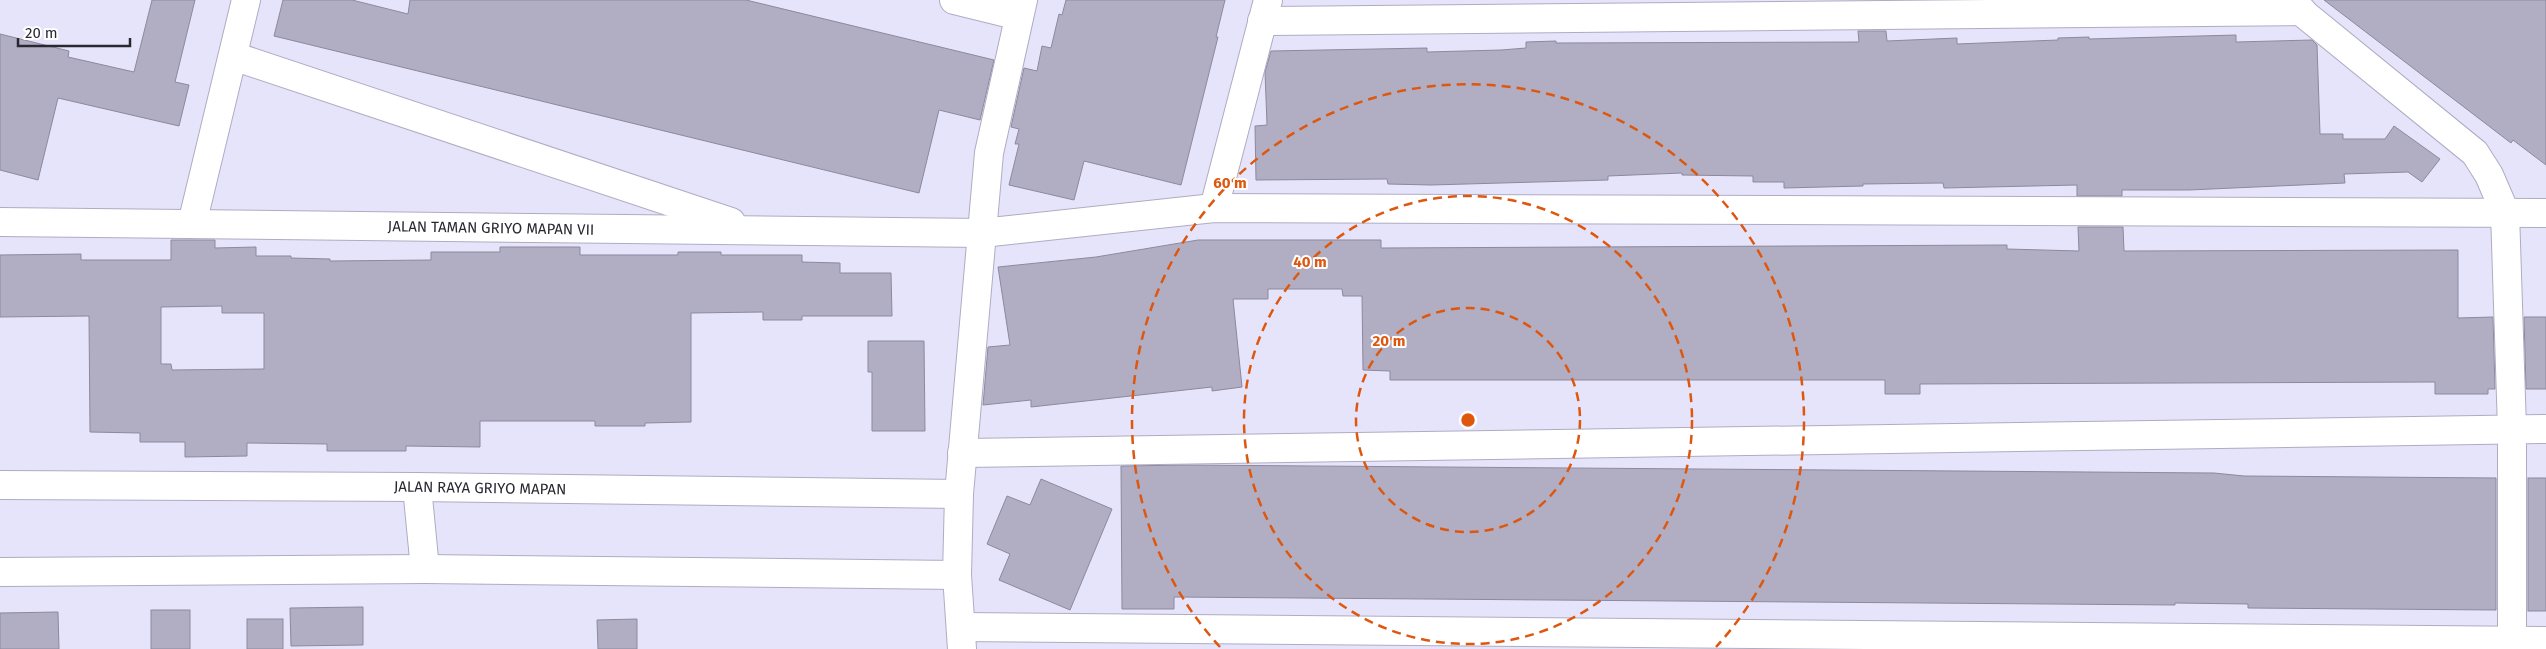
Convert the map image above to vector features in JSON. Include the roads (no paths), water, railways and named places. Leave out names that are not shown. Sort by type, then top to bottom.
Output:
[{"type":"street","points":[[192,224],[246,0]]},
{"type":"street","points":[[954,0],[1021,8],[989,153],[959,494],[957,575],[961,638],[2512,645],[2546,641]]},
{"type":"street","points":[[1214,208],[1265,11],[2294,5],[2475,153],[2489,175],[2505,212],[2512,429],[2512,645]]},
{"type":"street","points":[[233,56],[756,230]]},
{"type":"street","name":"JALAN TAMAN GRIYO MAPAN VII","points":[[0,222],[982,233],[1214,208],[2546,213]]},
{"type":"street","points":[[962,453],[2546,429]]},
{"type":"street","name":"JALAN RAYA GRIYO MAPAN","points":[[0,485],[417,487],[959,494]]},
{"type":"street","points":[[417,487],[425,570]]},
{"type":"street","points":[[0,572],[425,570],[957,575]]}]
